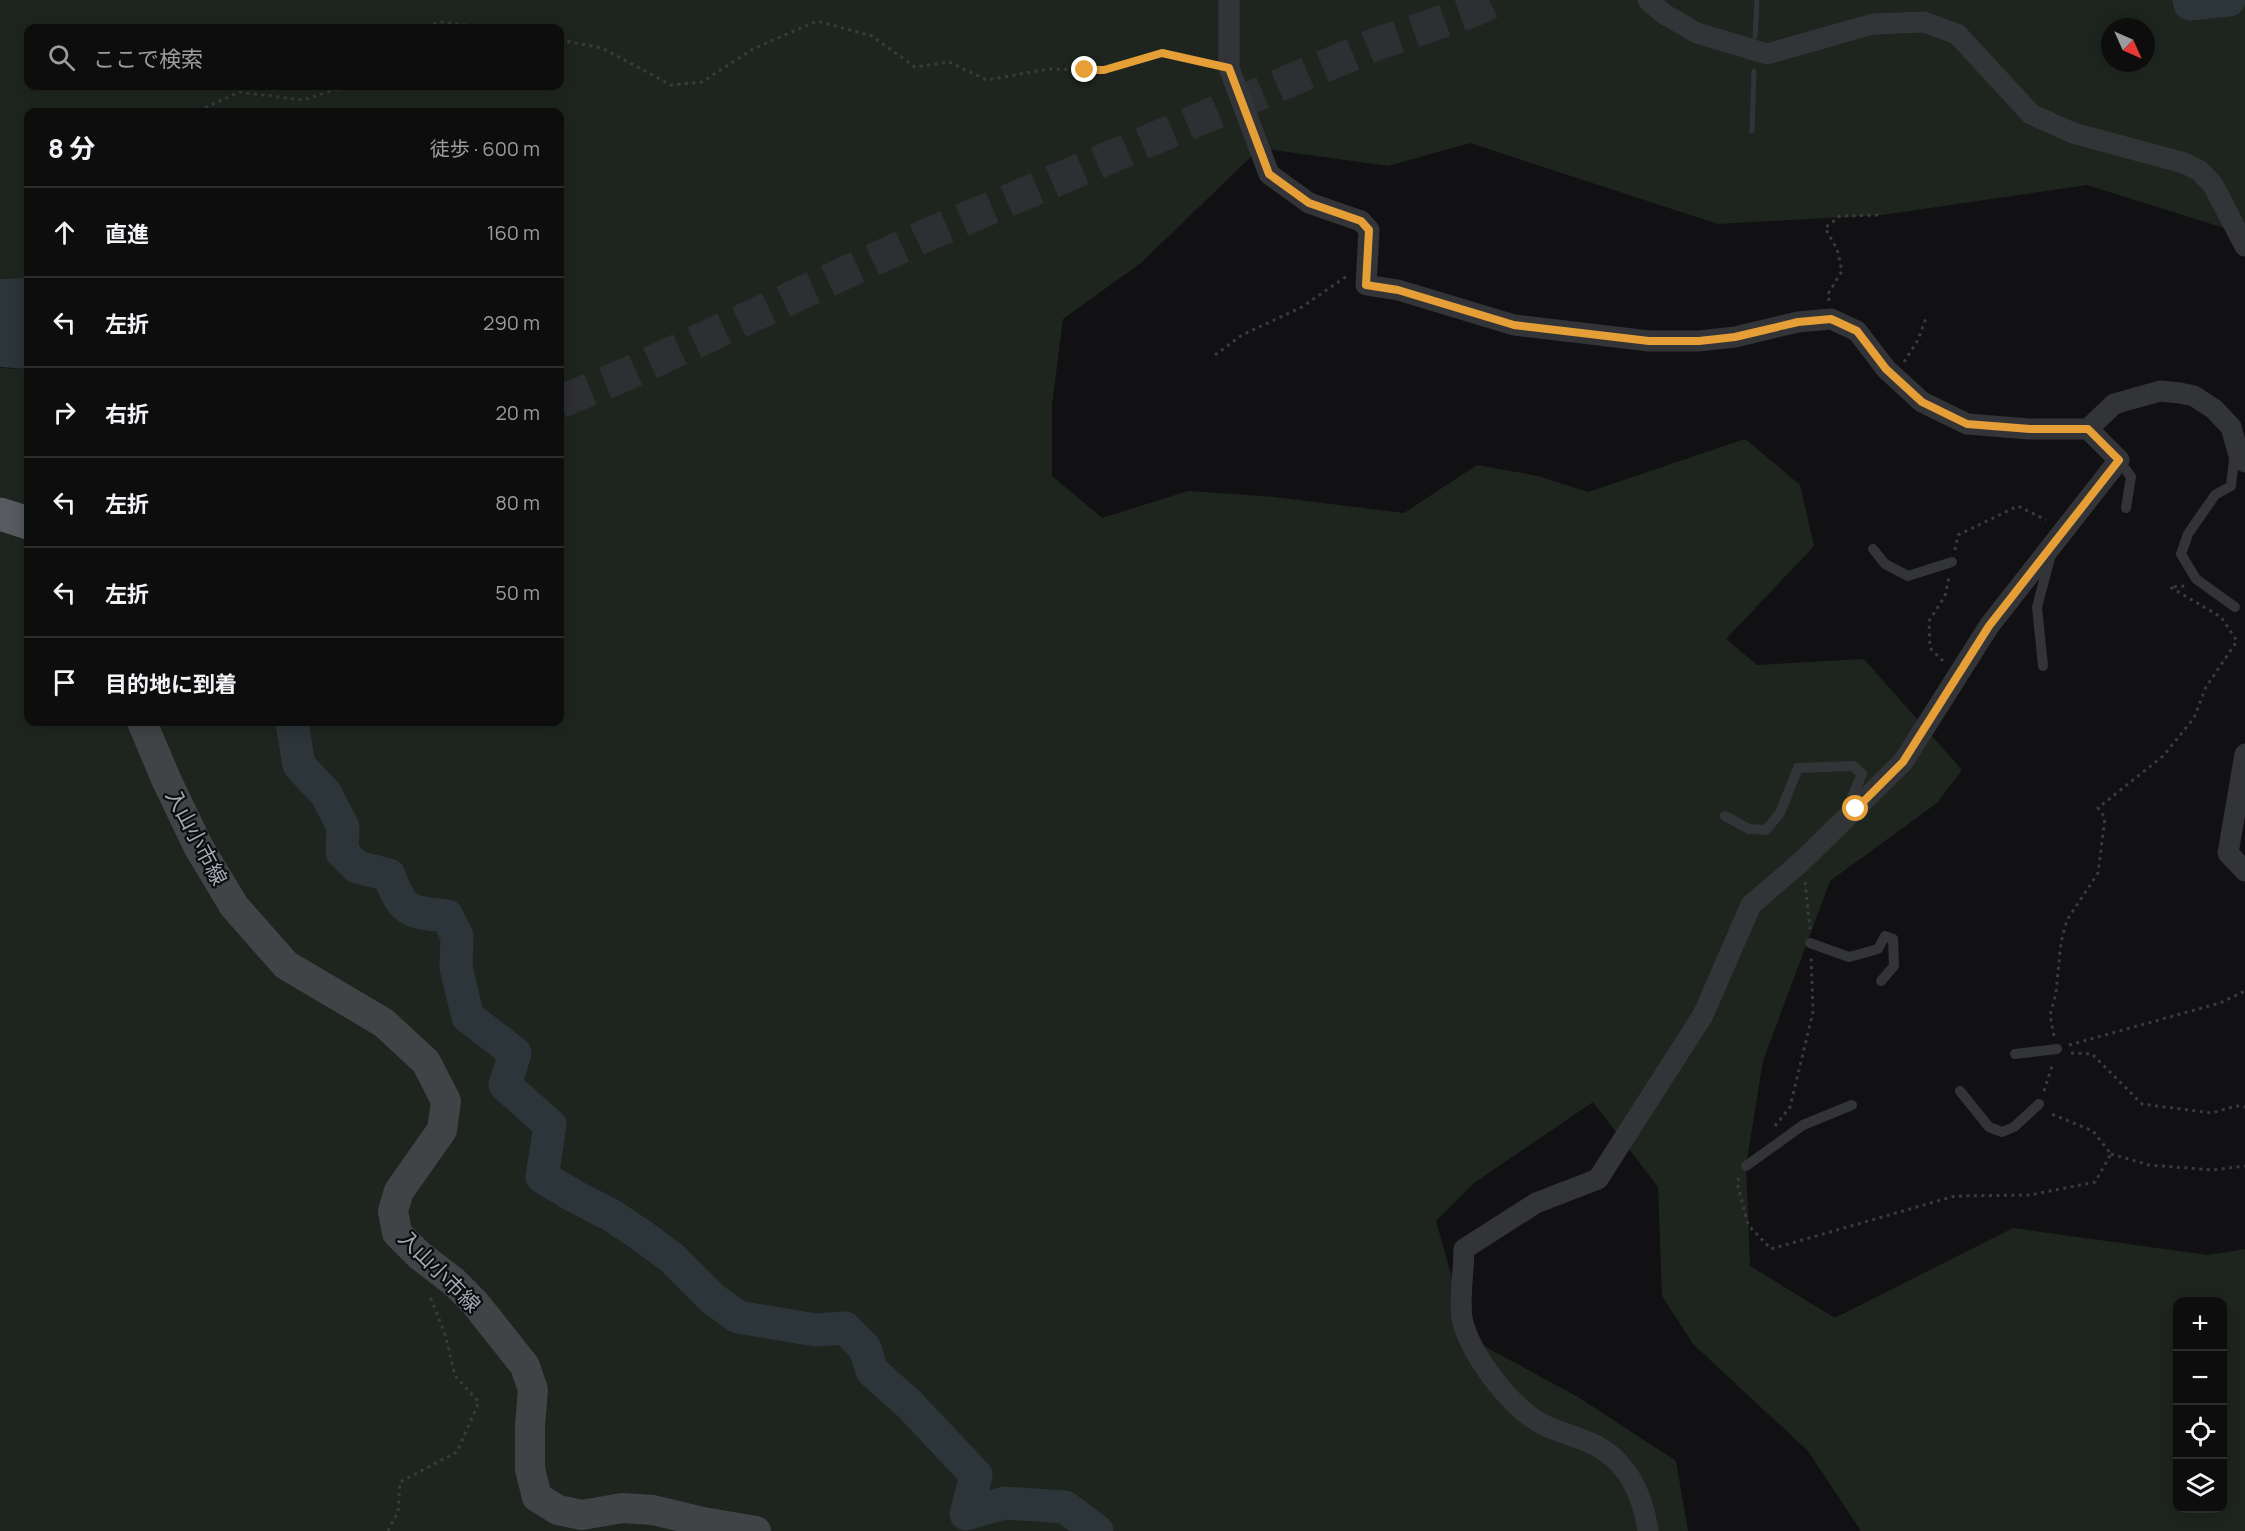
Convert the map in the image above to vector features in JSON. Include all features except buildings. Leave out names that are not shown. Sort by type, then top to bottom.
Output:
[{"type":"highway","points":[[0,514],[24,522]]},
{"type":"main road","name":"入山小市線","points":[[144,726],[198,846],[234,906],[286,965],[384,1023],[426,1062],[441,1091],[446,1101],[442,1130],[399,1191],[393,1211],[397,1233],[468,1296],[525,1366],[533,1390],[530,1469],[537,1497],[558,1510],[582,1515],[622,1508],[642,1509],[756,1531]]},
{"type":"street","points":[[1228,0],[1229,68],[1269,174],[1309,203],[1361,221],[1369,230],[1366,285],[1398,290],[1514,325],[1649,341],[1699,341],[1735,337],[1798,322],[1831,319],[1857,331],[1880,360],[1922,402],[1967,424],[2030,429],[2088,429],[2114,404],[2160,391],[2180,393],[2194,396],[2214,409],[2231,427],[2238,452],[2245,462]]},
{"type":"street","points":[[1648,0],[1664,14],[1697,33],[1767,54],[1874,24],[1924,21],[1957,34],[2031,114],[2073,133],[2184,163],[2200,171],[2213,185],[2245,246]]},
{"type":"street","points":[[1648,1531],[1645,1512],[1624,1467],[1610,1454],[1593,1444],[1541,1424],[1519,1406],[1493,1378],[1466,1332],[1462,1316],[1464,1249],[1536,1203],[1598,1179],[1702,1015],[1751,905],[1802,861],[1903,762],[1989,626],[2119,460],[2088,429]]},
{"type":"street","points":[[2245,754],[2228,853],[2245,871]]},
{"type":"lane","points":[[2235,607],[2196,579],[2181,554],[2188,534],[2215,495],[2231,486],[2236,442]]},
{"type":"lane","points":[[2119,460],[2131,477],[2126,508]]},
{"type":"lane","points":[[2043,666],[2037,607],[2052,547]]},
{"type":"lane","points":[[1873,549],[1886,564],[1908,576],[1952,562]]},
{"type":"lane","points":[[1725,816],[1749,829],[1766,830],[1780,813],[1798,768],[1853,766],[1862,774],[1840,825]]},
{"type":"lane","points":[[1810,944],[1848,957],[1878,949],[1885,936],[1893,939],[1894,966],[1881,981]]},
{"type":"lane","points":[[2015,1054],[2057,1048]]},
{"type":"lane","points":[[1960,1091],[1989,1127],[2002,1132],[2014,1127],[2039,1104]]},
{"type":"lane","points":[[1746,1166],[1803,1125],[1852,1105]]},
{"type":"path","points":[[564,41],[602,48],[671,85],[702,82],[753,49],[817,21],[872,36],[915,67],[949,62],[987,80],[1048,69],[1104,70],[1162,53],[1229,68]]},
{"type":"path","points":[[434,24],[441,22],[457,24]]},
{"type":"path","points":[[205,108],[239,92],[303,100],[335,90]]},
{"type":"path","points":[[1831,319],[1828,294],[1842,270],[1837,249],[1825,228],[1840,216],[1882,215]]},
{"type":"path","points":[[1215,355],[1242,335],[1302,307],[1366,263]]},
{"type":"path","points":[[1880,360],[1901,367],[1918,340],[1926,318]]},
{"type":"path","points":[[1960,673],[1941,660],[1930,648],[1929,621],[1945,596],[1958,535],[2018,506],[2050,522],[2052,547]]},
{"type":"path","points":[[2186,562],[2190,585],[2170,587],[2221,617],[2237,641],[2206,687],[2194,718],[2163,756],[2098,808],[2104,818],[2098,873],[2067,921],[2061,942],[2056,993],[2050,1015],[2057,1048],[2039,1104],[2045,1111],[2093,1131],[2111,1154],[2149,1165],[2213,1170],[2245,1166]]},
{"type":"path","points":[[1769,1135],[1790,1107],[1813,1012],[1809,914],[1802,861]]},
{"type":"path","points":[[2057,1048],[2220,1003],[2245,991]]},
{"type":"path","points":[[2057,1048],[2065,1053],[2092,1054],[2142,1104],[2212,1113],[2236,1106],[2245,1107]]},
{"type":"path","points":[[1746,1166],[1737,1182],[1748,1225],[1772,1249],[1955,1196],[2031,1195],[2095,1182],[2111,1154]]},
{"type":"path","points":[[388,1531],[398,1512],[400,1482],[457,1452],[479,1402],[455,1376],[446,1334],[428,1292]]},
{"type":"shaded area","points":[[0,0],[2245,0],[2245,238],[2237,232],[2087,185],[1882,215],[1718,224],[1470,143],[1388,166],[1260,148],[1141,263],[1063,319],[1052,405],[1052,476],[1102,518],[1188,491],[1274,497],[1404,513],[1477,465],[1538,476],[1588,492],[1745,439],[1800,485],[1814,546],[1726,639],[1757,665],[1864,659],[1962,770],[1937,803],[1830,881],[1763,1061],[1746,1166],[1750,1266],[1835,1318],[2013,1228],[2208,1255],[2245,1249],[2245,1531],[1861,1531],[1808,1451],[1693,1344],[1662,1296],[1658,1187],[1593,1102],[1474,1183],[1436,1221],[1469,1338],[1578,1397],[1676,1461],[1688,1531],[0,1531],[0,368],[24,369],[24,726],[564,726],[564,108],[24,108],[24,278],[0,279]]},
{"type":"shaded area","points":[[24,278],[24,369],[0,367],[0,279]]},
{"type":"waterway","points":[[1755,37],[1757,0]]},
{"type":"waterway","points":[[2189,0],[2190,4],[2229,0]]},
{"type":"waterway","points":[[1752,131],[1754,71]]},
{"type":"waterway","points":[[293,726],[299,765],[326,794],[343,827],[342,852],[357,867],[389,875],[399,897],[409,909],[447,916],[457,936],[456,968],[468,1017],[515,1053],[505,1085],[550,1125],[542,1177],[611,1215],[641,1235],[672,1258],[713,1299],[738,1317],[815,1330],[845,1328],[865,1348],[872,1371],[909,1404],[976,1475],[966,1514],[1004,1503],[1065,1507],[1097,1531]]},
{"type":"tunnel","points":[[564,400],[622,376],[927,235],[1374,45],[1472,11],[1496,0]]},
{"type":"route","points":[[1085,70],[1104,70],[1162,53],[1229,68],[1269,174],[1309,203],[1361,221],[1369,230],[1366,285],[1398,290],[1514,325],[1649,341],[1699,341],[1735,337],[1798,322],[1831,319],[1857,331],[1886,369],[1922,402],[1967,424],[2030,429],[2088,429],[2119,460],[1989,626],[1903,762],[1856,809]]}]
